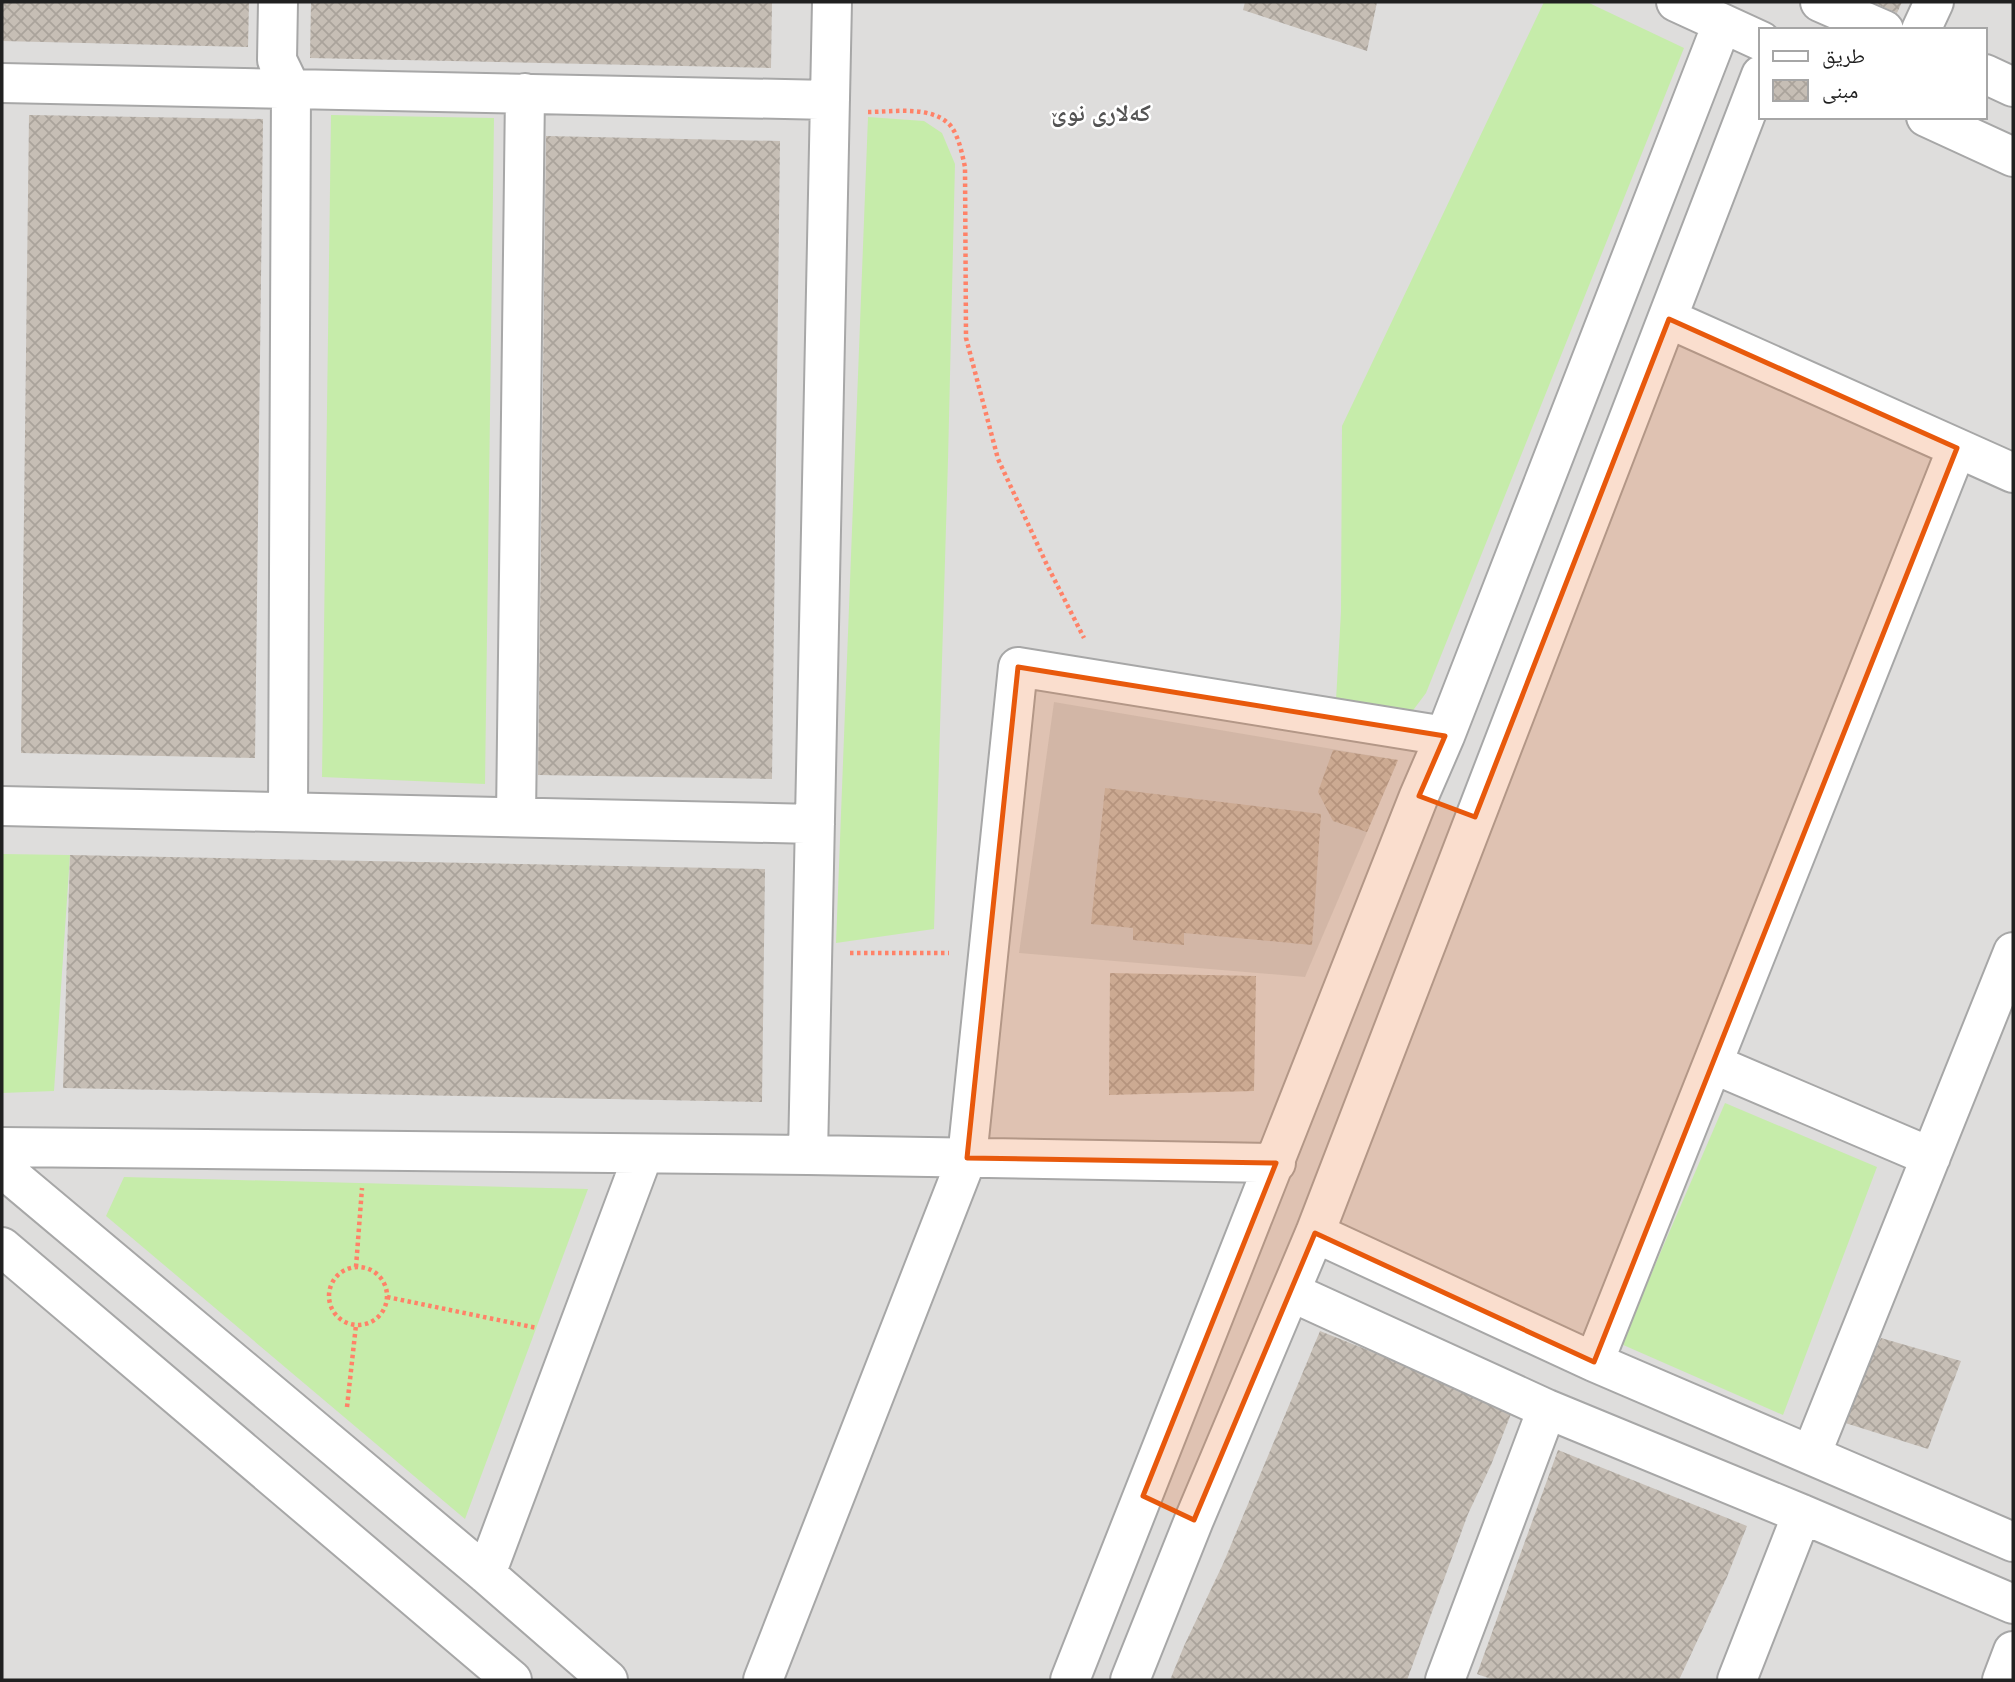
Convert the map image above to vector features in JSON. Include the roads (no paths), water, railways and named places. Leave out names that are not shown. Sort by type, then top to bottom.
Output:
[{"type":"street","points":[[278,2],[277,60],[291,89],[288,812]]},
{"type":"street","points":[[808,1155],[832,2]]},
{"type":"street","points":[[1676,2],[1759,40]]},
{"type":"street","points":[[1821,2],[1880,28]]},
{"type":"street","points":[[1922,28],[1934,2]]},
{"type":"street","points":[[1070,1680],[1445,736],[1722,24]]},
{"type":"street","points":[[1987,75],[2013,87]]},
{"type":"street","points":[[1130,1680],[1315,1233],[1759,80]]},
{"type":"street","points":[[2,83],[525,93],[829,106]]},
{"type":"street","points":[[516,817],[525,93]]},
{"type":"street","points":[[1930,119],[2013,157]]},
{"type":"street","points":[[1669,318],[2013,473]]},
{"type":"street","points":[[1594,1362],[1958,448]]},
{"type":"street","points":[[763,1680],[967,1158],[1018,667],[1445,736]]},
{"type":"street","points":[[1419,796],[1475,817]]},
{"type":"street","points":[[2,806],[815,824]]},
{"type":"street","points":[[1811,1455],[2013,952]]},
{"type":"street","points":[[1713,1063],[1931,1157]]},
{"type":"street","points":[[2,1147],[808,1155],[1276,1163]]},
{"type":"street","points":[[486,1574],[643,1155]]},
{"type":"street","points":[[2,1168],[486,1574],[608,1680]]},
{"type":"street","points":[[1315,1233],[1594,1362],[2013,1542]]},
{"type":"street","points":[[2,1247],[512,1680]]},
{"type":"street","points":[[1290,1292],[1547,1409],[2013,1604]]},
{"type":"street","points":[[1446,1680],[1547,1409]]},
{"type":"street","points":[[1143,1496],[1194,1520]]},
{"type":"street","points":[[1737,1680],[1802,1514]]},
{"type":"street","points":[[2002,1680],[2013,1651]]},
{"type":"district","name":"کەلاری نوێ","points":[[1101,113]]}]
